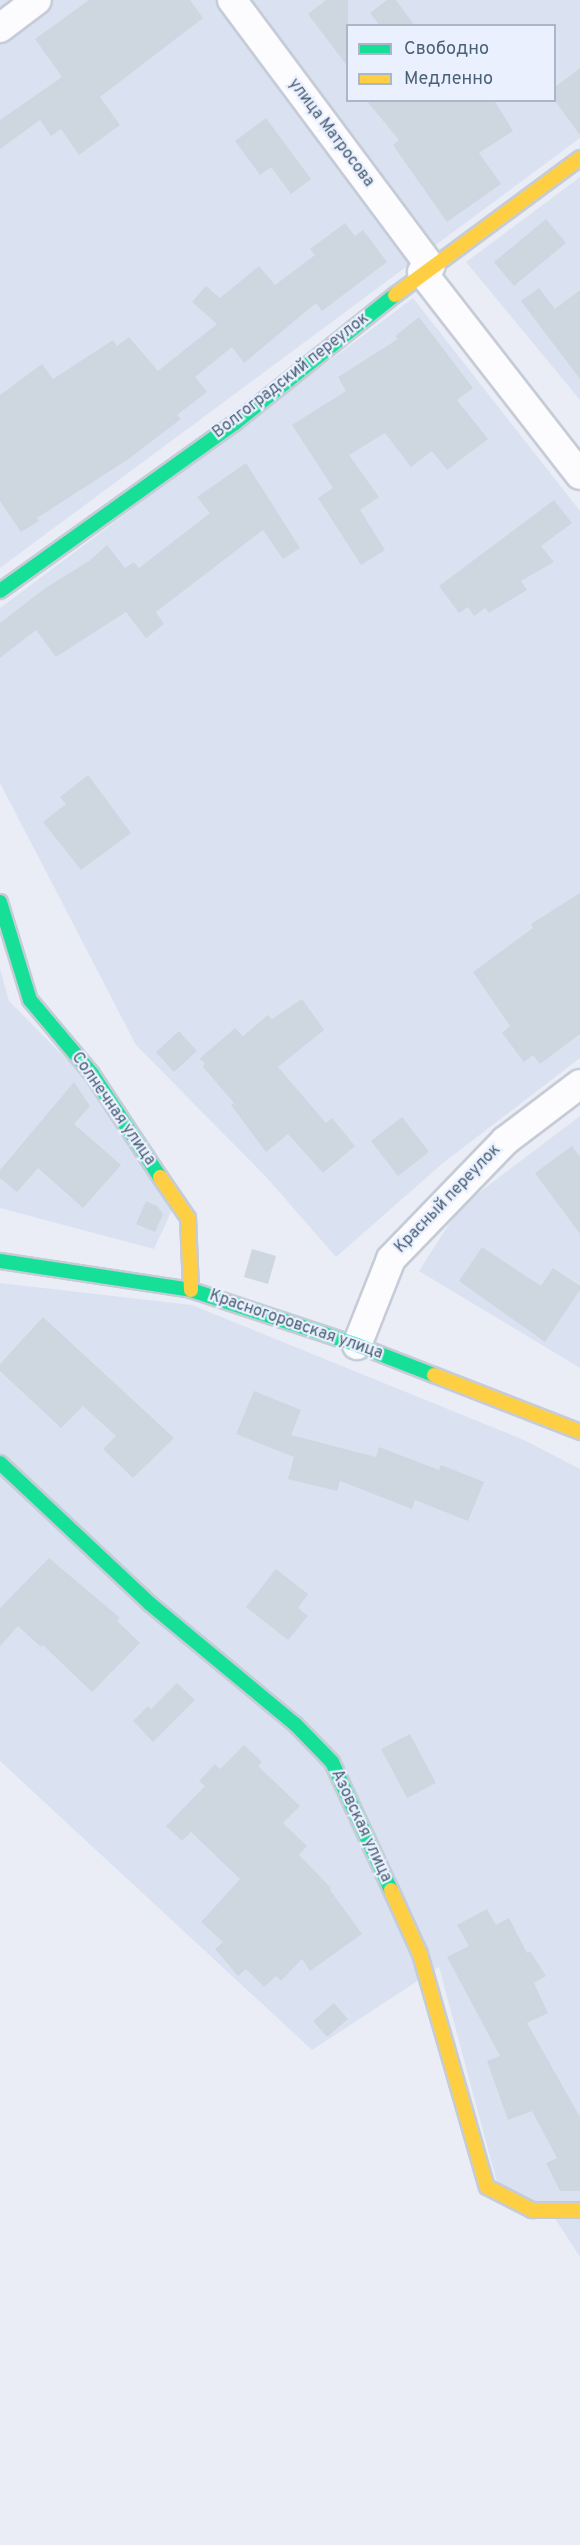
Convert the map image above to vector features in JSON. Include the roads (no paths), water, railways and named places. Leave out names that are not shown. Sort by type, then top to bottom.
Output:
[{"type":"street","points":[[0,28],[37,0]]},
{"type":"street","name":"улица Матросова","points":[[232,0],[426,269],[580,475]]},
{"type":"street","name":"Волгоградский переулок","points":[[0,591],[235,423],[426,269],[580,158]]},
{"type":"street","name":"Солнечная улица","points":[[0,902],[30,1000],[92,1074],[188,1218],[191,1290]]},
{"type":"street","name":"Красный переулок","points":[[357,1345],[391,1259],[504,1141],[580,1084]]},
{"type":"street","name":"Красногоровская улица","points":[[0,1261],[191,1290],[357,1345],[580,1432]]},
{"type":"street","name":"Азовская улица","points":[[0,1463],[150,1602],[295,1724],[332,1762],[420,1954],[488,2187],[532,2210],[580,2210]]}]
